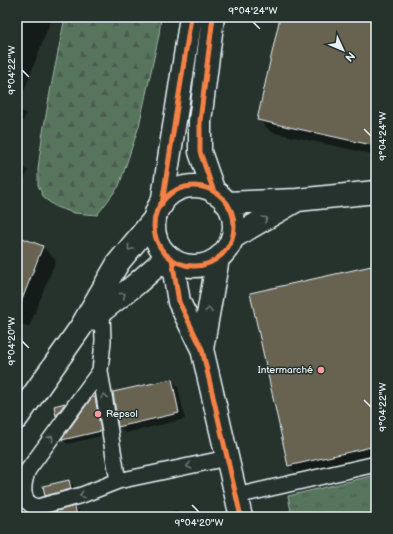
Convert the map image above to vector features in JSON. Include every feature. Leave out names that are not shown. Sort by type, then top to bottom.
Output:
[{"type":"street","points":[[191,17],[154,229],[156,239],[161,248],[170,258],[183,264],[195,266],[207,264],[218,258],[227,249],[232,238],[234,226],[232,213],[220,197],[200,152],[200,121],[213,17]]},
{"type":"street","points":[[17,418],[81,327],[118,263],[170,195],[180,189],[191,187],[203,187],[220,197],[297,200],[376,192]]},
{"type":"street","points":[[232,238],[297,200]]},
{"type":"street","points":[[81,327],[170,258]]},
{"type":"street","points":[[170,258],[180,302],[202,349],[241,517]]},
{"type":"street","points":[[202,349],[218,258]]},
{"type":"lane","points":[[102,311],[103,342],[100,371],[118,481]]},
{"type":"lane","points":[[100,371],[28,470],[23,491],[27,500],[33,506],[38,507],[82,495],[118,481],[227,458]]},
{"type":"lane","points":[[236,496],[376,464]]},
{"type":"green space","points":[[65,17],[161,17],[159,35],[139,126],[119,186],[97,215],[74,213],[56,207],[44,198],[38,185],[38,169],[42,138]]},
{"type":"green space","points":[[376,475],[376,517],[292,517],[288,496]]},
{"type":"building","points":[[280,17],[376,17],[376,146],[257,120]]},
{"type":"building","points":[[17,236],[43,246],[18,310],[17,309]]},
{"type":"building","name":"Intermarché","points":[[376,265],[376,446],[288,466],[250,293]]},
{"type":"building","points":[[172,379],[179,413],[118,427],[113,392]]},
{"type":"building","points":[[92,397],[95,397],[101,431],[62,440],[62,439]]},
{"type":"building","points":[[65,403],[56,416],[54,406]]},
{"type":"building","points":[[69,480],[71,489],[45,496],[43,486]]},
{"type":"building","points":[[75,506],[77,517],[50,517],[49,513]]},
{"type":"cycle path","points":[[162,204],[191,17]]},
{"type":"cycle path","points":[[213,17],[200,121],[200,152],[214,192]]},
{"type":"cycle path","points":[[194,186],[209,189],[222,198],[231,211],[234,226],[231,241],[222,254],[209,263],[194,266],[179,263],[166,254],[157,241],[154,226],[157,211],[166,198],[179,189],[194,186]]},
{"type":"cycle path","points":[[172,259],[179,302],[202,349],[241,517]]},
{"type":"place","name":"Intermarché","points":[[321,370]]},
{"type":"place","name":"Repsol","points":[[98,414]]}]
